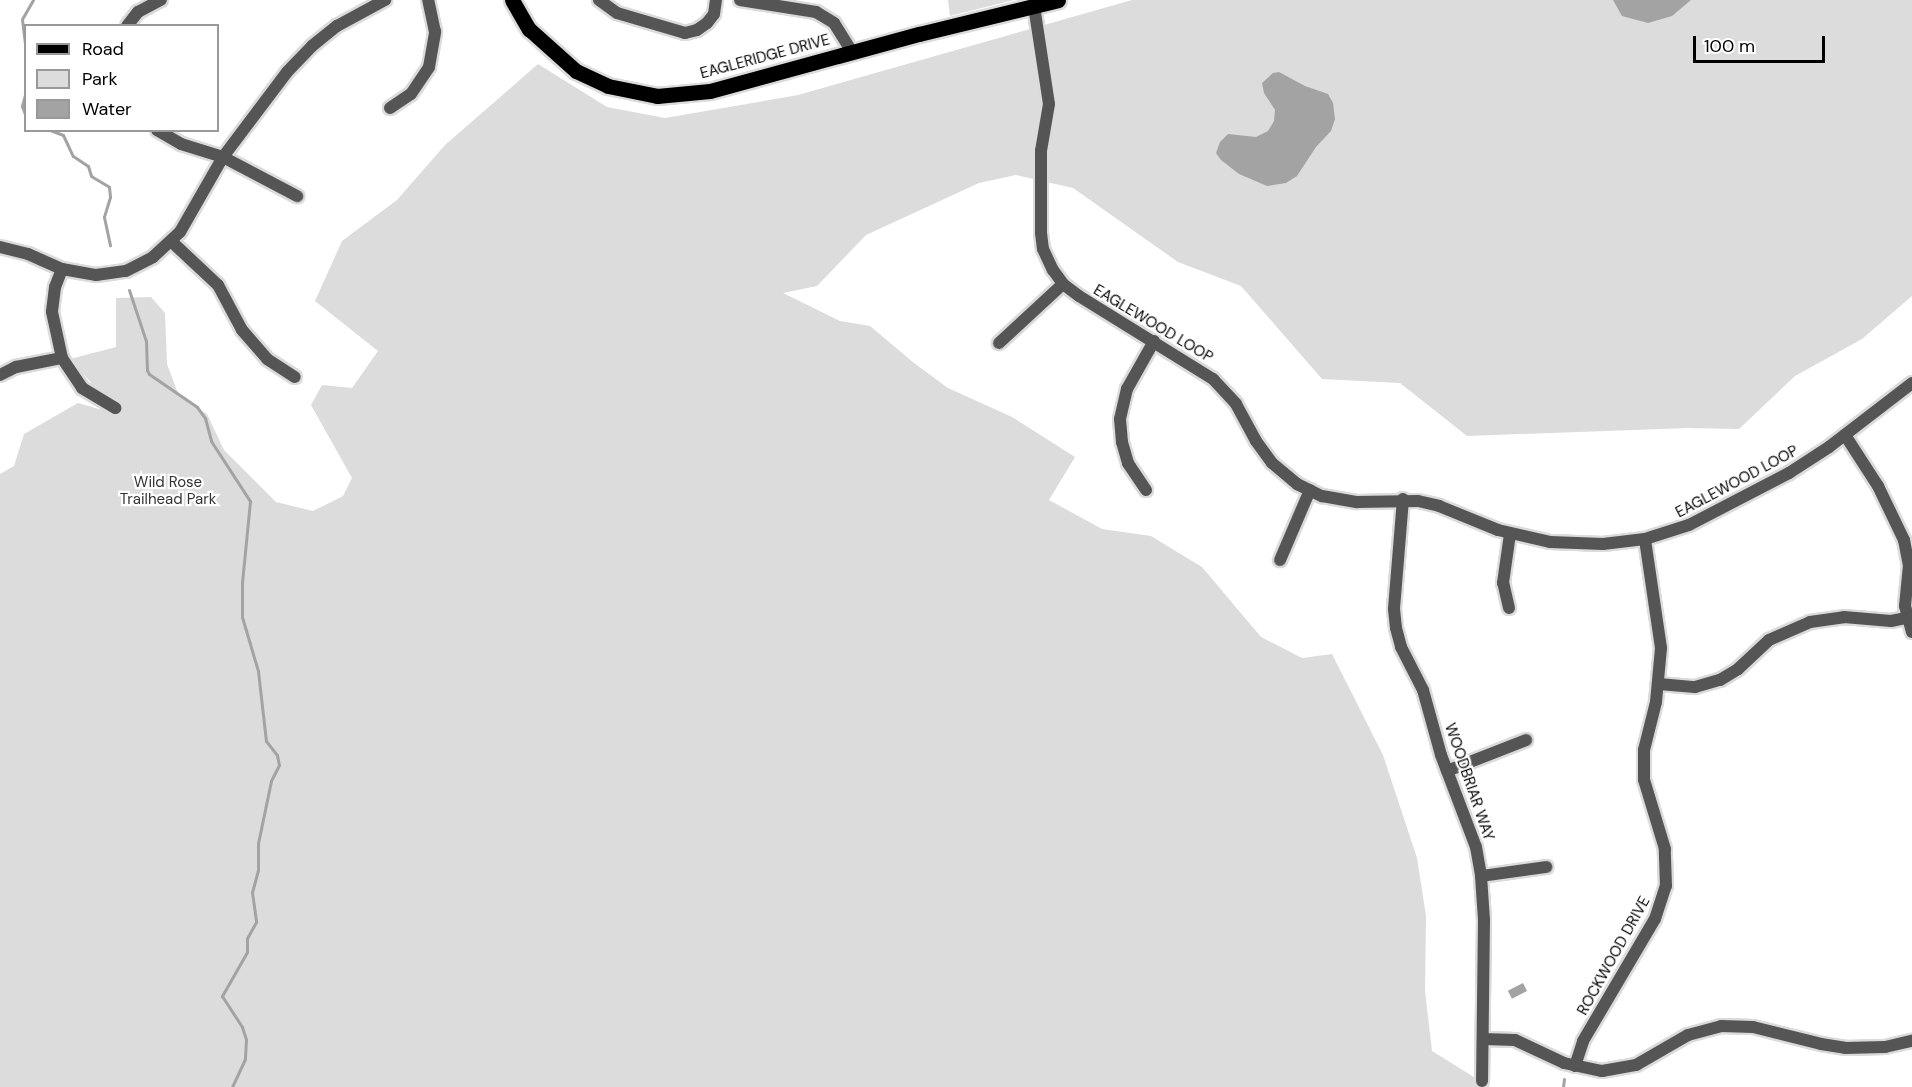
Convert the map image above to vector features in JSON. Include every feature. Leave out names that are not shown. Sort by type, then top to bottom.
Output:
[{"type":"main road","name":"EAGLERIDGE DRIVE","points":[[512,0],[529,29],[576,71],[608,86],[657,96],[710,91],[852,52],[1058,0]]},
{"type":"street","points":[[128,24],[140,5],[161,0]]},
{"type":"street","points":[[0,247],[28,254],[62,269],[96,275],[117,273],[144,262],[172,242],[223,157],[267,96],[312,46],[344,22],[385,0]]},
{"type":"street","points":[[390,108],[411,94],[429,67],[435,32],[428,0]]},
{"type":"street","points":[[599,0],[617,13],[685,33],[697,30],[707,23],[714,14],[716,0]]},
{"type":"street","points":[[740,0],[816,12],[834,23],[852,52]]},
{"type":"street","name":"EAGLEWOOD LOOP","points":[[1034,6],[1049,104],[1041,151],[1041,233],[1046,257],[1063,284],[1221,385],[1236,404],[1266,456],[1287,477],[1310,490],[1347,501],[1403,499],[1439,506],[1510,534],[1574,544],[1645,539],[1678,530],[1790,473],[1845,435],[1912,382]]},
{"type":"street","points":[[160,132],[181,144],[223,157],[297,196]]},
{"type":"street","points":[[172,242],[218,285],[242,330],[267,359],[295,377]]},
{"type":"street","points":[[62,269],[55,287],[52,312],[62,358],[82,388],[115,408]]},
{"type":"street","points":[[999,343],[1063,284]]},
{"type":"street","points":[[1146,490],[1125,453],[1120,419],[1127,389],[1154,341]]},
{"type":"street","points":[[0,375],[16,367],[62,358]]},
{"type":"street","points":[[1845,435],[1908,538],[1907,618],[1912,632]]},
{"type":"street","points":[[1280,560],[1310,490]]},
{"type":"street","name":"WOODBRIAR WAY","points":[[1403,499],[1394,609],[1396,628],[1401,647],[1423,690],[1447,771],[1476,848],[1481,876],[1484,920],[1482,1081]]},
{"type":"street","points":[[1509,608],[1503,583],[1510,534]]},
{"type":"street","name":"ROCKWOOD DRIVE","points":[[1575,1066],[1583,1041],[1654,919],[1666,886],[1665,849],[1647,795],[1644,766],[1646,739],[1659,684],[1660,633],[1645,539]]},
{"type":"street","points":[[1659,684],[1695,687],[1720,680],[1738,669],[1769,640],[1810,622],[1844,617],[1891,621],[1907,618]]},
{"type":"street","points":[[1447,771],[1527,740]]},
{"type":"street","points":[[1481,876],[1546,867]]},
{"type":"street","points":[[1483,1039],[1525,1043],[1556,1060],[1602,1071],[1627,1068],[1647,1060],[1688,1035],[1721,1026],[1753,1027],[1809,1042],[1845,1048],[1886,1047],[1912,1041]]},
{"type":"green space","points":[[948,0],[1014,0],[950,16]]},
{"type":"green space","name":"Wild Rose Trailhead Park","points":[[1132,0],[1912,0],[1912,296],[1862,339],[1795,376],[1739,429],[1688,428],[1467,436],[1400,383],[1322,379],[1241,286],[1178,262],[1073,188],[1016,175],[979,183],[866,235],[817,286],[783,293],[840,321],[870,326],[948,388],[1012,417],[1075,457],[1049,500],[1102,529],[1151,536],[1202,567],[1261,637],[1302,658],[1332,654],[1383,755],[1417,858],[1426,916],[1425,991],[1432,1051],[1490,1087],[0,1087],[0,474],[14,466],[24,434],[78,403],[109,412],[117,403],[94,386],[70,359],[116,347],[116,298],[151,297],[165,313],[167,364],[179,396],[207,414],[224,450],[276,502],[313,511],[343,496],[352,478],[311,405],[322,385],[352,388],[378,351],[315,301],[342,241],[397,200],[445,145],[538,64],[607,107],[665,118],[798,95]]},
{"type":"water","points":[[1613,0],[1691,0],[1672,16],[1648,23],[1622,16]]},
{"type":"water","points":[[1279,72],[1305,86],[1328,94],[1333,103],[1335,119],[1331,131],[1316,147],[1297,176],[1286,183],[1267,186],[1239,174],[1216,153],[1220,142],[1228,134],[1256,137],[1268,131],[1274,121],[1275,110],[1264,93],[1262,83],[1273,73]]},
{"type":"water","points":[[1523,983],[1527,991],[1512,999],[1508,991]]},
{"type":"waterway","points":[[24,36],[22,19],[33,0]]},
{"type":"waterway","points":[[24,98],[22,106],[24,112]]},
{"type":"waterway","points":[[55,132],[63,135],[73,156],[88,166],[91,176],[109,187],[110,197],[104,217],[110,245]]},
{"type":"waterway","points":[[129,290],[146,341],[149,374],[197,407],[205,418],[211,441],[250,501],[242,582],[242,617],[258,671],[266,741],[277,755],[279,765],[271,781],[258,843],[258,870],[252,892],[256,922],[247,938],[247,952],[222,996],[242,1027],[246,1039],[245,1059],[232,1087]]},
{"type":"waterway","points":[[1563,1087],[1564,1079]]}]
